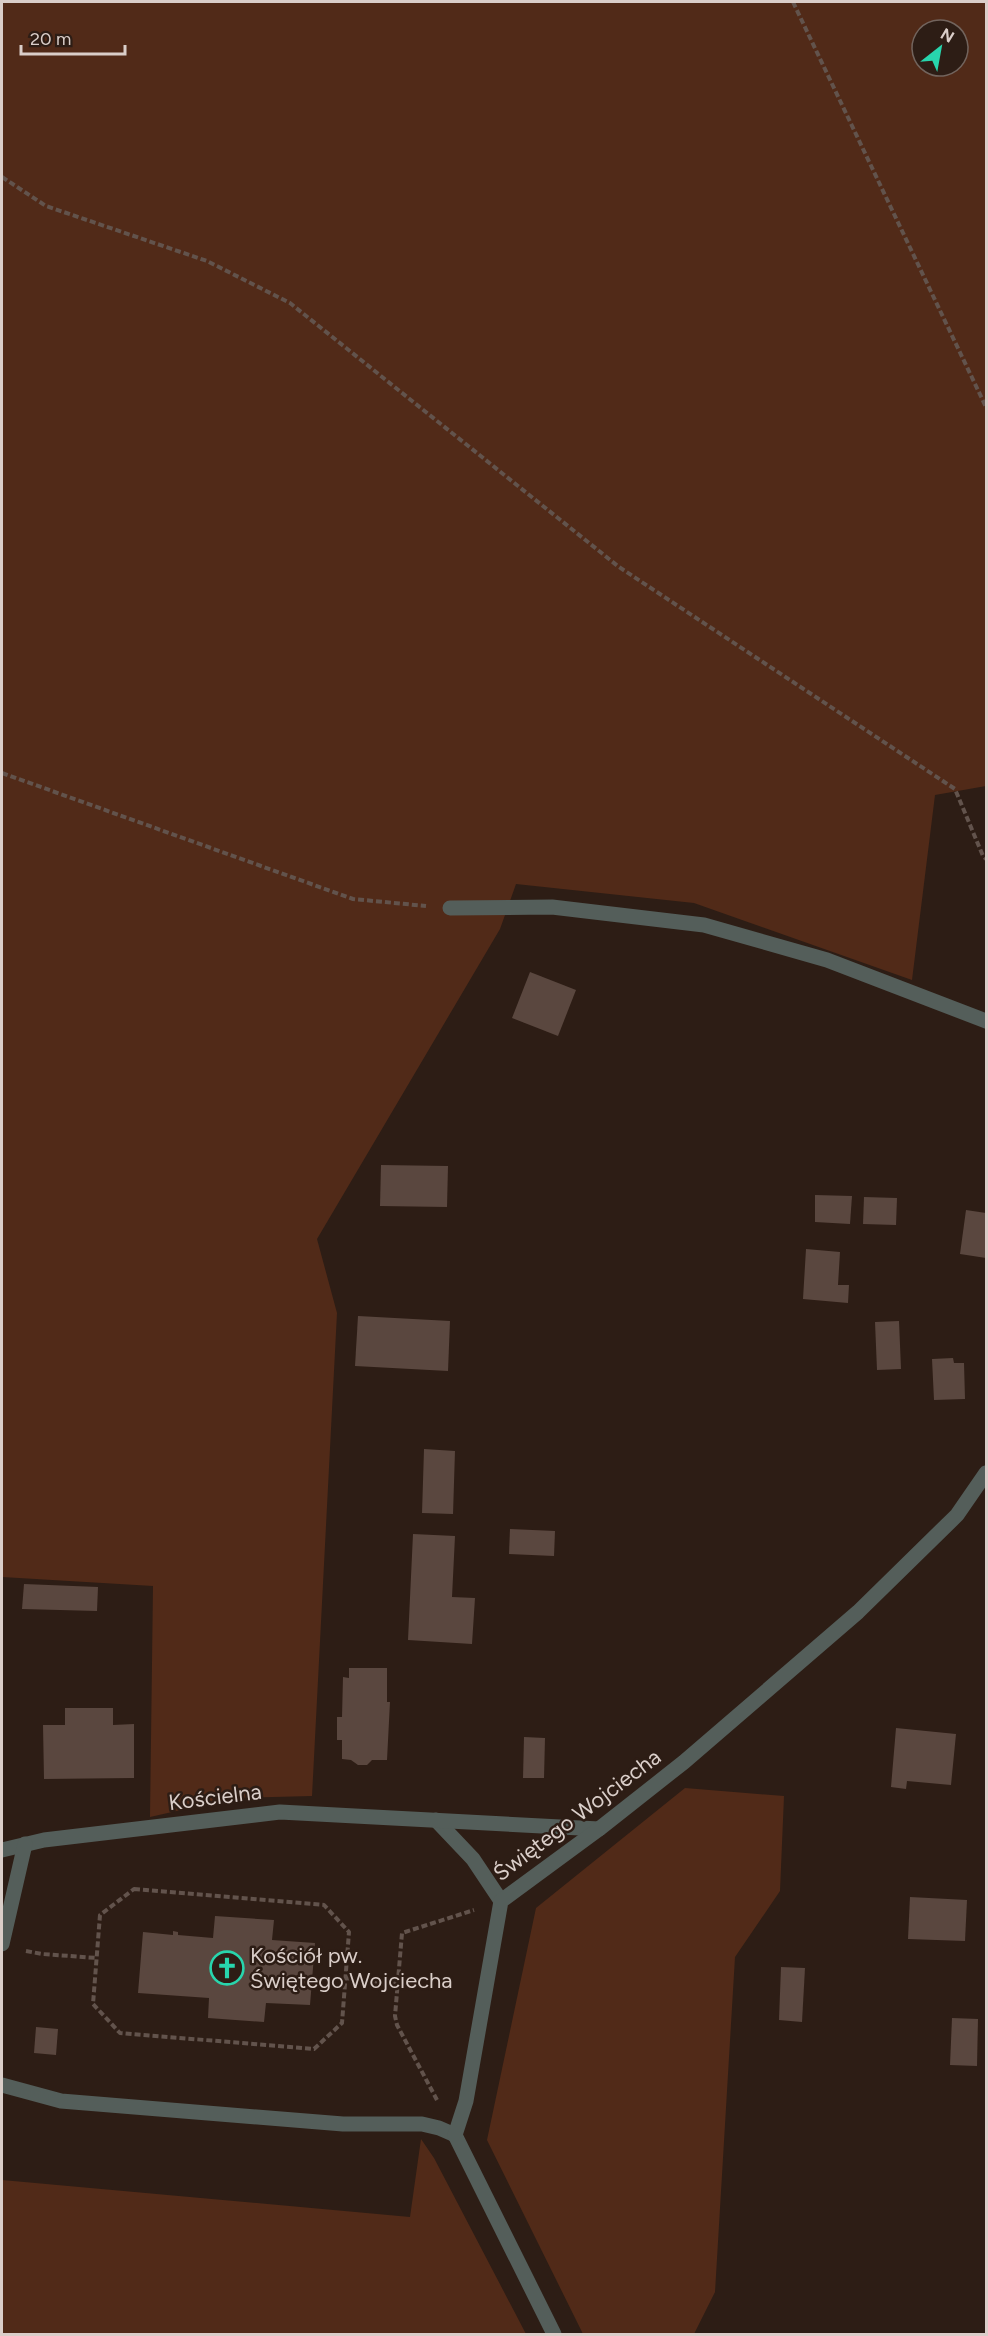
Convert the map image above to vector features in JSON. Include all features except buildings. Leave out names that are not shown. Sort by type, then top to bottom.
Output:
[{"type":"street","points":[[450,908],[552,907],[704,925],[827,960],[987,1021]]},
{"type":"street","name":"Świętego Wojciecha","points":[[455,2135],[466,2101],[501,1901],[599,1829],[684,1762],[858,1612],[957,1515],[987,1473]]},
{"type":"street","name":"Kościelna","points":[[2,1850],[44,1840],[280,1812],[599,1829]]},
{"type":"street","points":[[436,1820],[473,1859],[501,1901]]},
{"type":"street","points":[[2,1944],[25,1844]]},
{"type":"street","points":[[2,2085],[62,2101],[343,2124],[422,2124],[455,2135],[554,2334]]},
{"type":"path","points":[[793,2],[987,407]]},
{"type":"path","points":[[2,177],[46,206],[207,261],[290,303],[619,567],[955,789],[983,856],[987,859]]},
{"type":"path","points":[[2,773],[353,900],[450,908]]},
{"type":"path","points":[[134,1889],[324,1905],[349,1932],[342,2023],[314,2049],[120,2033],[93,2004],[97,1958],[100,1915],[134,1889]]},
{"type":"path","points":[[455,2135],[397,2025],[395,2016],[402,1933],[501,1901]]},
{"type":"path","points":[[22,1949],[42,1954],[97,1958]]},
{"type":"path","points":[[345,1978],[398,1984]]},
{"type":"shaded area","points":[[2,2],[986,2],[986,786],[935,795],[912,980],[694,903],[516,884],[500,929],[317,1239],[337,1313],[312,1796],[234,1798],[150,1817],[153,1586],[2,1577]]},
{"type":"shaded area","points":[[685,1788],[784,1796],[780,1891],[735,1957],[715,2292],[694,2334],[583,2334],[487,2140],[536,1908]]},
{"type":"shaded area","points":[[421,2139],[434,2158],[526,2334],[2,2334],[2,2180],[410,2217]]},
{"type":"place","name":"Kościół pw. Świętego Wojciecha","points":[[227,1968]]}]
